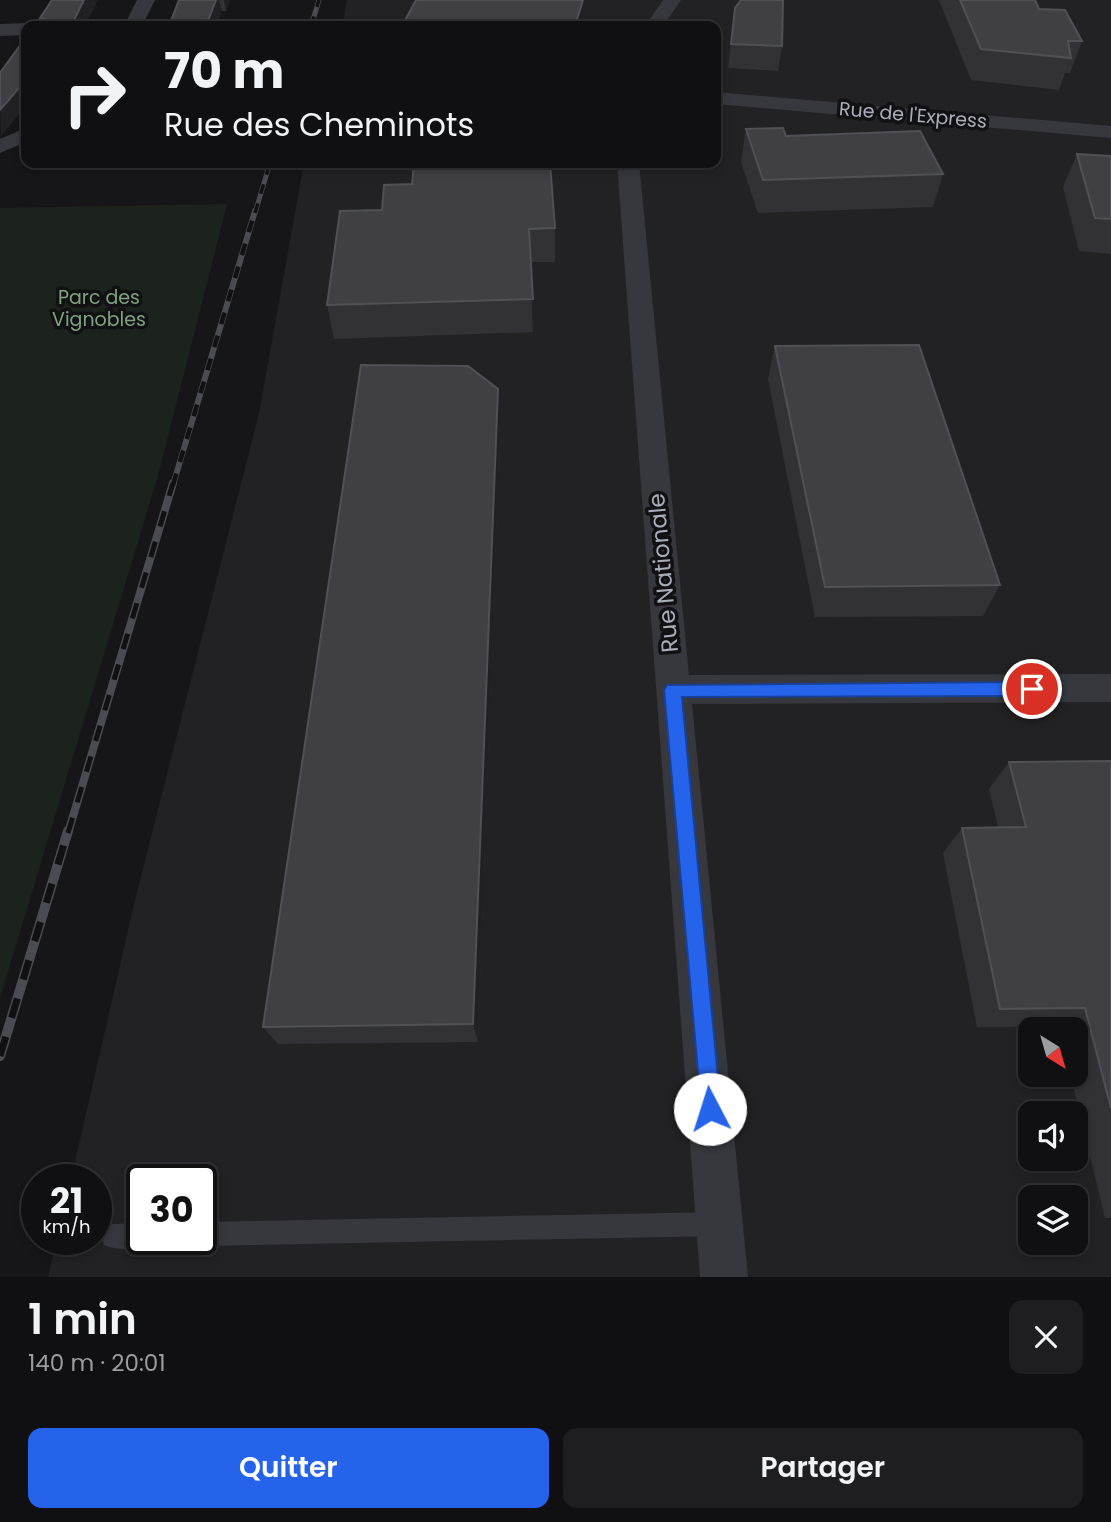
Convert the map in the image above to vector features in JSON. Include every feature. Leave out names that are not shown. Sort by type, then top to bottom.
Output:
[{"type":"street","points":[[136,21],[146,0]]},
{"type":"street","points":[[657,21],[672,0]]},
{"type":"street","points":[[0,30],[21,29]]},
{"type":"street","name":"Rue de l'Express","points":[[721,98],[1111,132]]},
{"type":"street","points":[[0,147],[21,136]]},
{"type":"street","name":"Rue Nationale","points":[[628,168],[724,1277]]},
{"type":"street","points":[[673,690],[1111,688]]},
{"type":"lane","points":[[217,1234],[720,1224]]},
{"type":"lane","points":[[113,1236],[126,1236]]},
{"type":"shaded area","points":[[347,0],[1111,0],[1111,1277],[48,1277],[53,1255],[112,1255],[112,1164],[74,1164],[135,900],[259,413],[303,168],[721,168],[721,21],[343,21]]},
{"type":"green space","name":"Parc des Vignobles","points":[[227,204],[159,472],[0,998],[0,208]]},
{"type":"building","points":[[52,0],[84,0],[74,21],[40,18]]},
{"type":"building","points":[[179,0],[216,0],[208,21],[171,21]]},
{"type":"building","points":[[416,0],[583,0],[577,21],[405,21]]},
{"type":"building","points":[[741,0],[783,0],[782,46],[731,44],[735,8]]},
{"type":"building","points":[[960,0],[1035,0],[1039,9],[1065,10],[1082,41],[1068,41],[1071,58],[981,49]]},
{"type":"building","points":[[21,44],[21,86],[0,110],[0,73]]},
{"type":"building","points":[[783,128],[786,136],[920,131],[943,174],[763,180],[746,129]]},
{"type":"building","points":[[1077,154],[1111,156],[1111,219],[1095,218]]},
{"type":"building","points":[[414,168],[550,168],[555,228],[529,229],[533,299],[327,305],[340,211],[382,210],[384,185],[412,184]]},
{"type":"building","points":[[919,345],[1000,585],[825,587],[775,346]]},
{"type":"building","points":[[361,365],[468,366],[498,389],[473,1024],[263,1027]]},
{"type":"building","points":[[1111,761],[1111,1108],[1085,1008],[1000,1009],[962,828],[1026,827],[1009,762]]},
{"type":"railway","points":[[313,21],[319,0]]},
{"type":"railway","points":[[255,213],[268,168]]},
{"type":"railway","points":[[173,485],[255,211]]},
{"type":"railway","points":[[68,833],[173,483]]},
{"type":"railway","points":[[0,1056],[68,831]]},
{"type":"route","points":[[710,1109],[673,690],[1032,689]]}]
